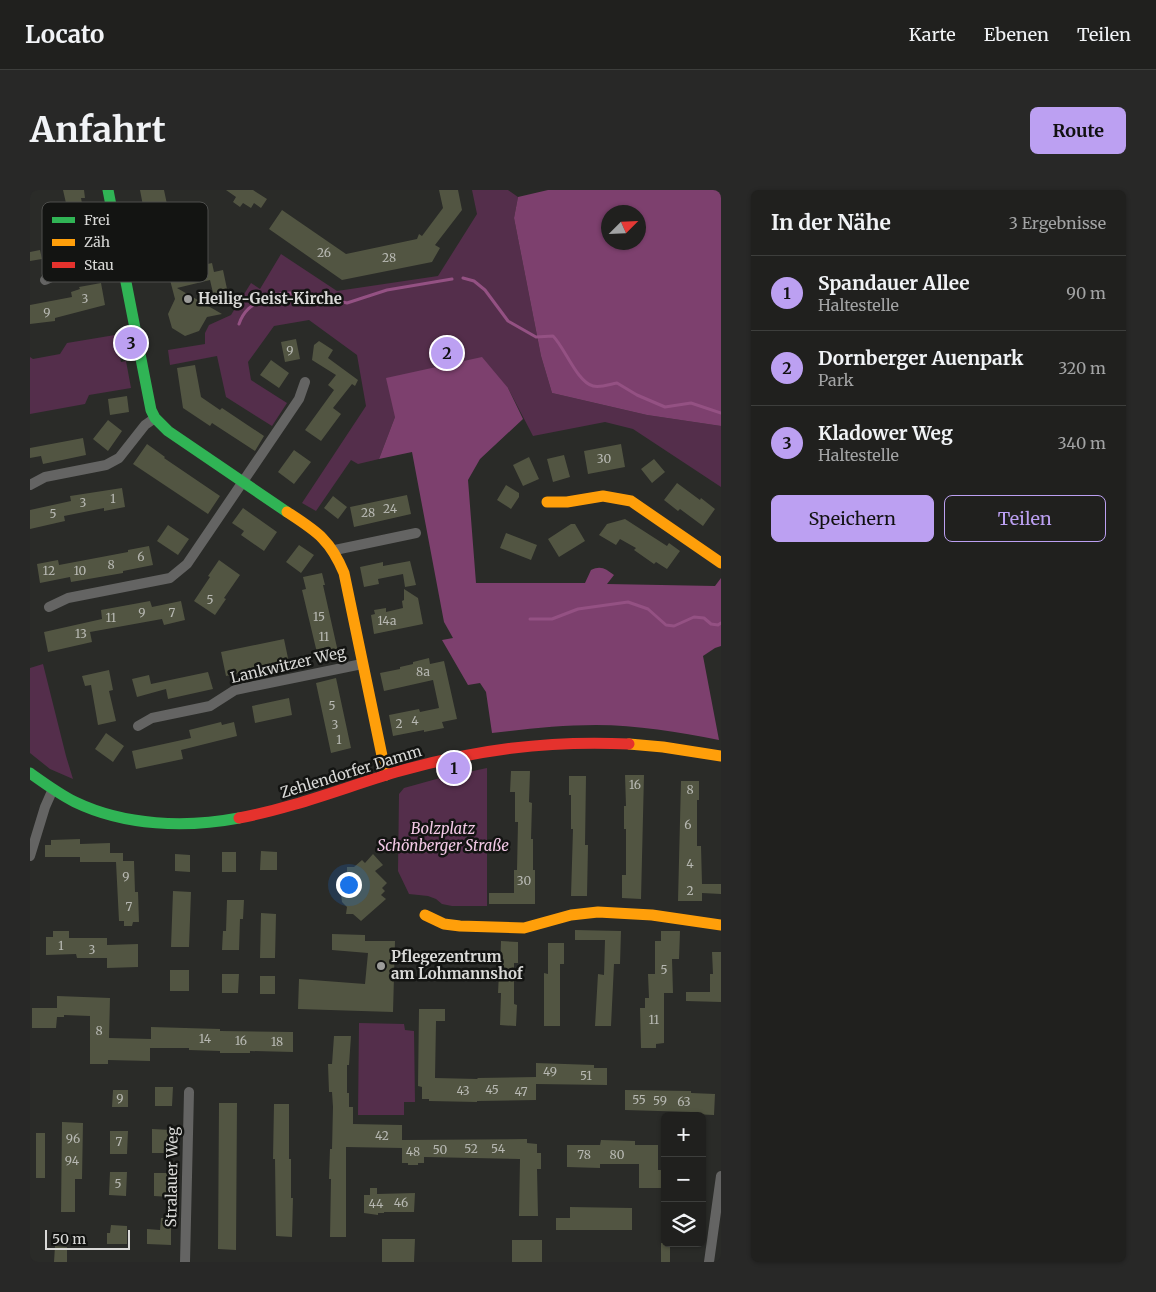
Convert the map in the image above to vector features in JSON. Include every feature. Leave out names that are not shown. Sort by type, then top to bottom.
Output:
[{"type":"street","points":[[125,282],[148,400],[155,418],[168,431],[323,536],[335,550],[344,573],[386,775]]},
{"type":"street","points":[[49,607],[68,598],[170,578],[187,564],[299,399],[305,382]]},
{"type":"street","points":[[30,485],[46,478],[106,465],[112,462],[128,449],[145,424],[155,418]]},
{"type":"street","points":[[547,502],[571,502],[601,496],[631,501],[721,563]]},
{"type":"street","points":[[335,550],[416,533]]},
{"type":"street","name":"Lankwitzer Weg","points":[[138,726],[152,718],[210,706],[235,690],[362,664]]},
{"type":"street","name":"Zehlendorfer Damm","points":[[30,773],[53,789],[84,806],[117,817],[151,822],[208,823],[233,820],[282,809],[386,775],[445,759],[519,746],[597,743],[670,748],[721,756]]},
{"type":"street","points":[[30,856],[45,807],[53,789]]},
{"type":"street","points":[[425,915],[444,924],[460,926],[524,928],[571,915],[598,912],[652,915],[721,925]]},
{"type":"street","name":"Stralauer Weg","points":[[185,1262],[189,1092]]},
{"type":"street","points":[[709,1262],[721,1176]]},
{"type":"green space","points":[[472,190],[508,190],[518,197],[514,218],[541,356],[552,393],[647,415],[721,426],[721,487],[633,429],[605,422],[533,436],[508,388],[395,417],[379,459],[358,464],[351,460],[316,511],[302,503],[366,406],[357,355],[309,320],[274,326],[248,362],[251,380],[287,403],[272,426],[226,397],[217,356],[170,365],[168,350],[205,344],[205,333],[209,325],[231,315],[251,283],[260,289],[281,254],[337,291],[438,276],[477,214]]},
{"type":"green space","points":[[115,335],[121,362],[126,361],[131,388],[89,395],[85,404],[30,414],[30,357],[33,359],[60,354],[67,343]]},
{"type":"green space","points":[[43,664],[73,779],[50,769],[30,753],[30,668]]},
{"type":"green space","name":"Bolzplatz Schönberger Straße","points":[[487,768],[487,906],[452,906],[442,904],[428,896],[409,894],[398,871],[399,794],[404,788]]},
{"type":"green space","points":[[359,1023],[404,1024],[405,1030],[414,1031],[415,1102],[404,1102],[404,1115],[358,1115]]},
{"type":"shaded area","points":[[548,190],[721,190],[721,426],[647,415],[552,393],[541,356],[514,218],[518,197]]},
{"type":"shaded area","points":[[482,357],[508,388],[523,419],[480,459],[468,480],[476,583],[585,583],[591,570],[598,568],[606,569],[614,575],[607,584],[715,586],[721,578],[721,646],[703,656],[719,740],[688,734],[611,725],[557,726],[492,733],[486,692],[480,683],[468,685],[442,640],[453,638],[444,622],[412,452],[379,459],[395,417],[386,378]]},
{"type":"building","points":[[63,190],[84,190],[85,198],[81,198],[82,202],[66,202]]},
{"type":"building","points":[[140,190],[164,190],[167,202],[142,202]]},
{"type":"building","points":[[226,190],[253,190],[267,199],[261,208],[254,203],[251,208],[243,203],[240,207],[233,202],[236,197]]},
{"type":"building","points":[[439,190],[458,190],[462,210],[435,245],[440,248],[432,262],[342,280],[269,229],[282,210],[346,254],[417,239],[419,234],[422,236],[443,208]]},
{"type":"building","points":[[40,250],[42,259],[30,261],[30,252]]},
{"type":"building","name":"Heilig-Geist-Kirche","points":[[212,263],[214,272],[223,270],[230,303],[216,306],[210,280],[208,280],[208,264]]},
{"type":"building","name":"Heilig-Geist-Kirche","points":[[171,282],[202,282],[177,288],[222,314],[207,317],[199,331],[185,336],[172,328],[168,314],[175,299]]},
{"type":"building","points":[[101,283],[105,305],[55,318],[55,321],[30,324],[30,305],[72,297],[71,292],[80,289],[79,287]]},
{"type":"building","points":[[296,339],[300,359],[285,362],[281,342]]},
{"type":"building","points":[[319,341],[333,350],[328,358],[358,380],[355,386],[352,384],[333,408],[341,414],[321,441],[305,430],[334,390],[328,385],[336,375],[312,360],[314,345]]},
{"type":"building","points":[[271,360],[289,373],[279,388],[260,375]]},
{"type":"building","points":[[195,365],[201,397],[220,410],[222,408],[264,436],[255,451],[212,423],[210,426],[183,408],[177,368]]},
{"type":"building","points":[[127,396],[129,412],[110,415],[108,399]]},
{"type":"building","points":[[108,420],[122,431],[108,451],[93,439]]},
{"type":"building","points":[[83,438],[86,455],[43,464],[41,456],[30,458],[30,448]]},
{"type":"building","points":[[147,444],[164,458],[220,496],[208,514],[133,464]]},
{"type":"building","points":[[621,444],[625,467],[588,474],[584,451]]},
{"type":"building","points":[[294,450],[311,462],[294,484],[278,472]]},
{"type":"building","points":[[564,455],[570,477],[553,482],[547,459]]},
{"type":"building","points":[[529,457],[539,479],[523,486],[513,465]]},
{"type":"building","points":[[654,459],[665,472],[652,483],[641,469]]},
{"type":"building","points":[[677,483],[715,509],[703,526],[664,500]]},
{"type":"building","points":[[506,485],[519,493],[519,497],[511,509],[497,500]]},
{"type":"building","points":[[122,488],[125,507],[104,511],[104,508],[64,516],[65,521],[30,529],[30,510],[71,501],[70,496]]},
{"type":"building","points":[[407,495],[411,514],[354,527],[350,507]]},
{"type":"building","points":[[333,496],[347,507],[338,519],[324,508]]},
{"type":"building","points":[[243,508],[277,532],[264,551],[241,535],[244,531],[232,523]]},
{"type":"building","points":[[625,519],[667,546],[669,543],[680,551],[667,569],[656,562],[654,564],[634,550],[636,548],[620,539],[616,545],[599,535],[607,524]]},
{"type":"building","points":[[571,524],[575,524],[585,541],[559,557],[548,539]]},
{"type":"building","points":[[168,525],[189,539],[178,555],[157,541]]},
{"type":"building","points":[[506,533],[537,545],[531,560],[500,548]]},
{"type":"building","points":[[299,545],[314,555],[301,573],[286,562]]},
{"type":"building","points":[[149,546],[153,565],[123,571],[123,573],[71,582],[70,577],[40,583],[37,564],[58,560],[59,565],[128,552],[128,550]]},
{"type":"building","points":[[219,560],[240,575],[215,615],[194,601]]},
{"type":"building","points":[[410,561],[416,585],[405,587],[403,574],[378,579],[379,584],[364,587],[360,567],[383,562],[383,566]]},
{"type":"building","points":[[322,573],[338,652],[318,657],[302,590],[306,589],[303,577]]},
{"type":"building","points":[[404,589],[418,598],[423,624],[374,634],[371,615],[375,614],[374,610],[386,608],[386,612],[403,608]]},
{"type":"building","points":[[150,601],[152,607],[181,601],[185,620],[164,625],[162,619],[90,632],[92,642],[48,652],[44,632],[102,619],[101,610]]},
{"type":"building","points":[[284,639],[289,663],[226,676],[221,652]]},
{"type":"building","points":[[429,658],[430,664],[444,661],[457,719],[442,722],[444,728],[393,736],[389,715],[419,709],[420,712],[439,708],[433,680],[384,691],[380,673],[400,669],[400,667],[413,664],[413,662]]},
{"type":"building","points":[[109,670],[113,690],[109,691],[116,721],[98,725],[91,685],[85,686],[82,676]]},
{"type":"building","points":[[208,672],[213,689],[168,699],[166,689],[137,697],[132,679],[149,675],[151,684]]},
{"type":"building","points":[[336,678],[351,748],[331,753],[316,683]]},
{"type":"building","points":[[289,698],[292,715],[255,723],[252,706]]},
{"type":"building","points":[[221,722],[222,725],[234,722],[237,736],[181,750],[183,759],[136,769],[132,751],[191,738],[189,730]]},
{"type":"building","points":[[106,733],[124,746],[113,762],[95,749]]},
{"type":"building","points":[[511,771],[530,771],[529,802],[532,803],[531,839],[533,839],[533,870],[535,870],[535,904],[489,904],[489,893],[514,893],[514,870],[517,870],[518,822],[515,822],[515,792],[510,792]]},
{"type":"building","points":[[625,775],[644,775],[641,899],[622,898],[622,875],[626,875],[626,829],[624,829],[624,806],[626,806]]},
{"type":"building","points":[[569,776],[586,776],[585,845],[588,845],[587,896],[571,896],[573,829],[571,829]]},
{"type":"building","points":[[681,781],[699,781],[697,846],[701,846],[702,884],[721,884],[721,894],[702,893],[702,901],[678,901]]},
{"type":"building","points":[[80,839],[80,844],[110,843],[110,853],[123,853],[123,861],[134,861],[135,892],[138,892],[139,922],[133,922],[132,926],[124,926],[124,921],[119,921],[116,862],[80,862],[80,857],[45,857],[45,845],[51,845],[51,840]]},
{"type":"building","points":[[261,851],[277,852],[277,870],[260,870]]},
{"type":"building","points":[[222,852],[236,852],[236,872],[222,872]]},
{"type":"building","points":[[175,854],[190,855],[190,872],[175,871]]},
{"type":"building","points":[[373,854],[383,865],[375,871],[387,883],[382,888],[385,891],[381,895],[386,899],[361,921],[353,914],[346,914],[347,907],[342,902],[340,886],[347,874],[347,867],[354,867],[362,860],[365,863]]},
{"type":"building","points":[[173,891],[191,892],[189,947],[171,947]]},
{"type":"building","points":[[227,900],[244,900],[243,919],[240,919],[239,950],[222,950],[223,931],[226,931]]},
{"type":"building","points":[[261,913],[276,914],[275,958],[260,958]]},
{"type":"building","points":[[575,930],[621,931],[620,964],[614,964],[611,1026],[595,1026],[598,974],[604,975],[605,940],[575,940]]},
{"type":"building","points":[[53,931],[69,931],[69,938],[107,938],[107,945],[138,944],[138,967],[107,968],[107,958],[77,958],[76,954],[46,955],[46,937],[53,937]]},
{"type":"building","points":[[661,931],[680,931],[679,959],[672,959],[673,993],[664,993],[664,1043],[656,1044],[656,1048],[641,1048],[640,1008],[645,1008],[645,998],[649,998],[648,974],[655,974],[655,941],[661,941]]},
{"type":"building","name":"Pflegezentrum am Lohmannshof","points":[[332,934],[365,935],[365,941],[395,941],[393,1012],[298,1009],[299,979],[365,984],[368,953],[332,950]]},
{"type":"building","points":[[501,941],[518,942],[518,963],[514,963],[514,1004],[517,1005],[516,1026],[500,1025],[501,993],[498,993]]},
{"type":"building","points":[[548,943],[564,943],[564,964],[560,964],[560,1026],[544,1026],[544,973],[548,974]]},
{"type":"building","points":[[712,952],[721,952],[721,1002],[686,1001],[686,992],[710,992],[710,974],[713,974]]},
{"type":"building","points":[[170,970],[189,970],[189,991],[170,991]]},
{"type":"building","points":[[222,974],[239,974],[238,993],[222,993]]},
{"type":"building","points":[[260,976],[275,976],[275,994],[260,994]]},
{"type":"building","points":[[57,996],[110,998],[109,1038],[151,1039],[151,1027],[220,1029],[220,1031],[293,1032],[293,1052],[250,1051],[250,1053],[220,1053],[220,1051],[189,1050],[189,1048],[150,1048],[150,1061],[108,1060],[108,1064],[90,1064],[90,1016],[64,1015],[64,1017],[57,1017],[56,1028],[32,1028],[32,1008],[57,1008]]},
{"type":"building","points":[[419,1009],[445,1009],[445,1021],[436,1021],[435,1078],[536,1077],[536,1063],[594,1065],[594,1068],[607,1068],[607,1085],[536,1084],[536,1100],[477,1102],[429,1101],[429,1099],[422,1099],[422,1087],[418,1086]]},
{"type":"building","points":[[334,1036],[351,1036],[349,1065],[347,1065],[347,1093],[349,1093],[349,1107],[353,1107],[353,1124],[402,1125],[402,1140],[527,1139],[527,1143],[537,1144],[537,1153],[541,1153],[541,1169],[537,1169],[538,1216],[519,1216],[520,1159],[424,1157],[424,1163],[408,1165],[408,1163],[402,1163],[402,1148],[346,1147],[346,1237],[330,1237],[331,1179],[329,1179],[333,1107],[332,1092],[329,1092],[328,1064],[332,1064]]},
{"type":"building","points":[[155,1087],[173,1087],[172,1106],[155,1106]]},
{"type":"building","points":[[113,1090],[128,1090],[128,1107],[112,1107]]},
{"type":"building","points":[[625,1090],[691,1091],[691,1093],[715,1094],[714,1115],[706,1115],[706,1112],[625,1110]]},
{"type":"building","points":[[219,1103],[237,1103],[236,1250],[218,1249]]},
{"type":"building","points":[[274,1104],[289,1104],[289,1159],[291,1159],[291,1198],[293,1198],[292,1237],[276,1236],[275,1159],[273,1159]]},
{"type":"building","points":[[62,1122],[83,1123],[82,1179],[75,1179],[75,1212],[61,1212]]},
{"type":"building","points":[[152,1129],[171,1130],[171,1153],[152,1153]]},
{"type":"building","points":[[110,1131],[128,1131],[127,1154],[110,1154]]},
{"type":"building","points":[[36,1133],[45,1133],[45,1178],[36,1178]]},
{"type":"building","points":[[601,1140],[635,1141],[635,1145],[658,1145],[658,1170],[661,1170],[661,1188],[639,1188],[639,1164],[600,1164],[600,1168],[567,1167],[567,1145],[600,1145]]},
{"type":"building","points":[[110,1172],[127,1172],[126,1196],[109,1195]]},
{"type":"building","points":[[154,1173],[171,1173],[171,1197],[154,1196]]},
{"type":"building","points":[[370,1188],[377,1188],[377,1194],[415,1193],[414,1212],[384,1212],[378,1213],[378,1215],[364,1213],[364,1195],[370,1195]]},
{"type":"building","points":[[570,1207],[632,1208],[632,1230],[556,1230],[556,1218],[570,1218]]},
{"type":"building","points":[[161,1218],[171,1218],[171,1245],[147,1244],[147,1229],[160,1230]]},
{"type":"building","points":[[111,1225],[127,1226],[127,1244],[107,1244],[107,1233],[110,1233]]},
{"type":"building","points":[[382,1239],[415,1239],[414,1262],[382,1262]]},
{"type":"building","points":[[512,1240],[542,1240],[542,1262],[512,1262]]},
{"type":"building","points":[[55,1246],[67,1247],[67,1262],[54,1262]]},
{"type":"building","points":[[661,1247],[670,1247],[670,1262],[661,1262]]},
{"type":"waterway","points":[[463,278],[474,281],[485,290],[508,321],[536,337],[553,336],[558,341],[576,372],[587,383],[599,387],[617,383],[637,395],[665,407],[691,403],[721,413]]},
{"type":"waterway","points":[[276,294],[313,295],[347,303],[387,290],[452,279]]},
{"type":"waterway","points":[[239,324],[248,309],[263,299]]},
{"type":"waterway","points":[[530,619],[552,619],[578,609],[628,602],[648,609],[666,625],[674,626],[694,617],[704,618],[711,624],[718,625],[721,623]]},
{"type":"traffic: fast","points":[[108,190],[110,202]]},
{"type":"traffic: fast","points":[[126,282],[151,410],[155,418],[168,431],[287,512]]},
{"type":"traffic: fast","points":[[30,773],[75,802],[114,816],[156,823],[177,824],[239,818]]},
{"type":"traffic: slow","points":[[547,502],[567,502],[603,496],[631,501],[721,563]]},
{"type":"traffic: slow","points":[[287,512],[321,537],[339,561],[344,573],[386,775]]},
{"type":"traffic: slow","points":[[629,744],[721,756]]},
{"type":"traffic: slow","points":[[425,915],[444,924],[460,926],[524,928],[571,915],[598,912],[652,915],[721,925]]},
{"type":"traffic: jam","points":[[239,818],[279,809],[425,764],[482,752],[540,745],[629,744]]},
{"type":"place","name":"Heilig-Geist-Kirche","points":[[188,299]]},
{"type":"place","name":"Kladower Weg","points":[[131,343]]},
{"type":"place","name":"Dornberger Auenpark","points":[[447,353]]},
{"type":"place","name":"Spandauer Allee","points":[[454,768]]},
{"type":"place","name":"Pflegezentrum am Lohmannshof","points":[[381,966]]}]
